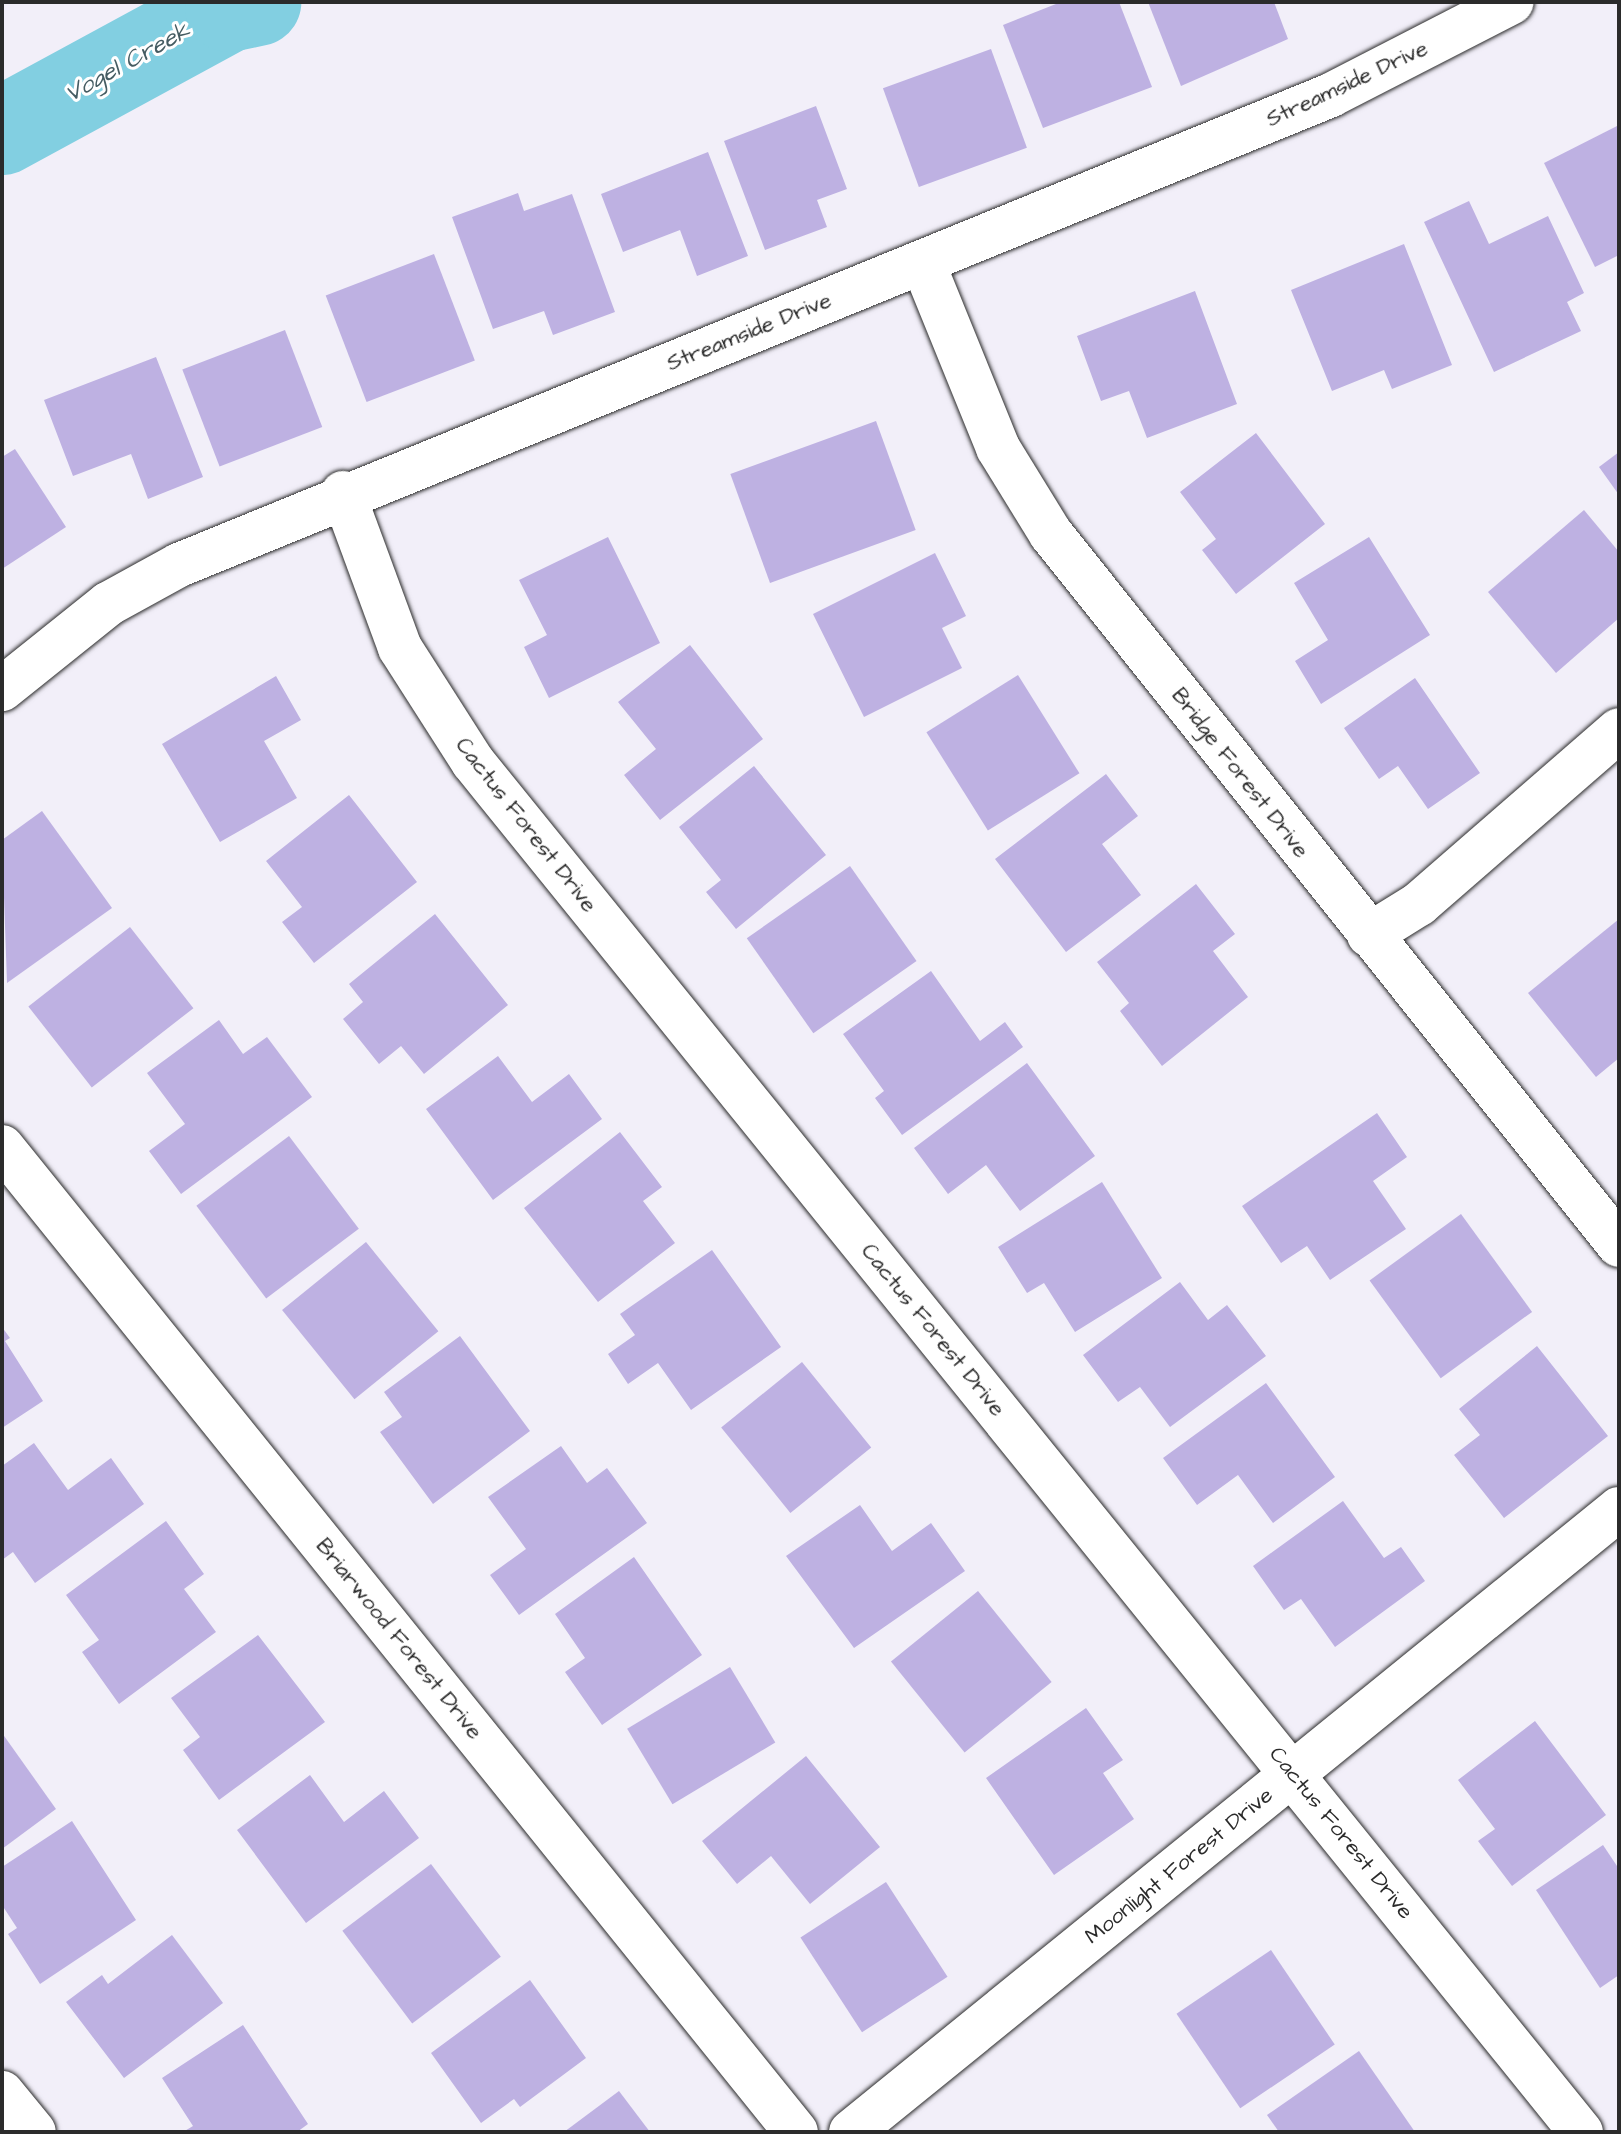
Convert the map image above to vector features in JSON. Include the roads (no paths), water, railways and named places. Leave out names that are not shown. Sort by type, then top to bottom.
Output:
[{"type":"street","name":"Streamside Drive","points":[[2,689],[108,604],[179,565],[343,493],[923,263],[1331,95],[1512,2]]},
{"type":"street","name":"Bridge Forest Drive","points":[[923,263],[998,448],[1051,534],[1619,1245]]},
{"type":"street","name":"Cactus Forest Drive","points":[[343,493],[400,648],[473,762],[1581,2132]]},
{"type":"street","points":[[1369,935],[1442,885],[1619,730]]},
{"type":"street","name":"Briarwood Forest Drive","points":[[2,1147],[796,2132]]},
{"type":"street","name":"Moonlight Forest Drive","points":[[851,2132],[1619,1509]]},
{"type":"street","points":[[2,2093],[34,2132]]},
{"type":"waterway","name":"Vogel Creek","points":[[2,131],[229,8],[257,2]]}]
